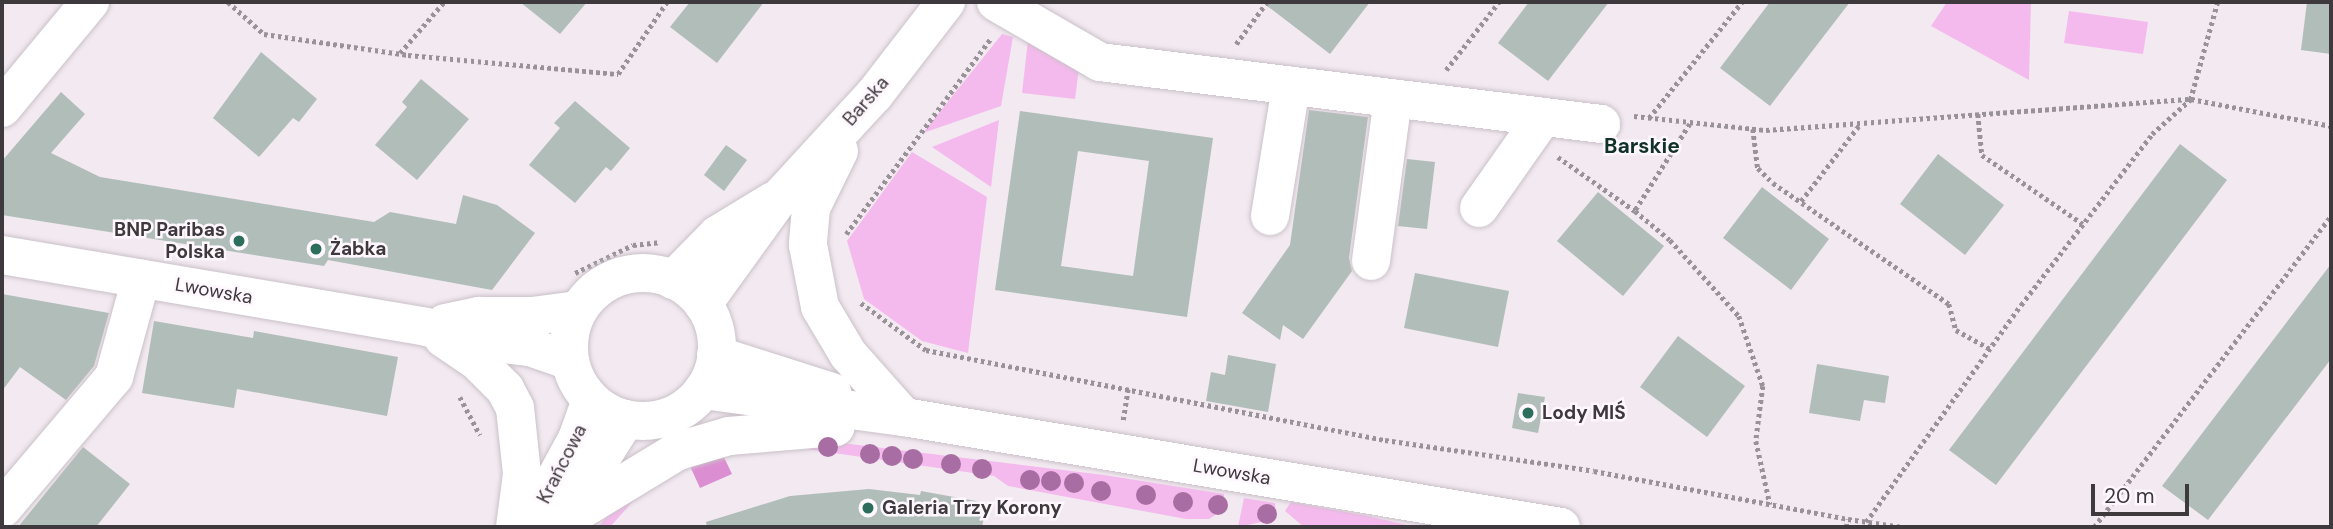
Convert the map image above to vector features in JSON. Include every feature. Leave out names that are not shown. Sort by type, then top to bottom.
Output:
[{"type":"street","points":[[2,108],[90,2]]},
{"type":"street","name":"Barska","points":[[703,304],[781,196],[874,94],[946,2]]},
{"type":"street","points":[[1004,7],[1100,62],[1393,98],[1536,126],[1601,124]]},
{"type":"street","points":[[1270,216],[1291,86]]},
{"type":"street","points":[[874,94],[811,208],[808,245],[820,307],[848,354],[904,417]]},
{"type":"street","points":[[1371,261],[1393,98]]},
{"type":"street","points":[[1479,208],[1536,126]]},
{"type":"street","name":"Barska","points":[[673,280],[716,235],[781,196]]},
{"type":"street","name":"Lwowska","points":[[2,255],[426,327],[477,341],[530,347],[570,361]]},
{"type":"street","points":[[634,273],[673,280],[703,304],[715,328],[710,373],[671,416],[626,419],[591,400],[574,376],[570,361],[570,331],[575,292],[593,292],[612,279],[634,273]]},
{"type":"street","points":[[2,509],[114,377],[141,279]]},
{"type":"street","name":"Lwowska","points":[[426,327],[575,292]]},
{"type":"street","points":[[426,327],[478,361],[505,389],[515,408],[522,474],[515,527]]},
{"type":"street","name":"Lwowska","points":[[710,373],[904,417],[1561,527]]},
{"type":"street","name":"Krańcowa","points":[[549,525],[591,400]]},
{"type":"street","points":[[549,525],[678,451],[729,436],[904,417]]},
{"type":"street","name":"Krańcowa","points":[[549,525],[626,419]]},
{"type":"path","points":[[228,2],[264,34],[399,54],[618,74],[667,2]]},
{"type":"path","points":[[399,54],[444,2]]},
{"type":"path","points":[[1230,52],[1267,2]]},
{"type":"path","points":[[1441,77],[1499,2]]},
{"type":"path","points":[[1649,118],[1742,2]]},
{"type":"path","points":[[1866,522],[1990,349],[2152,134],[2191,99],[2218,2]]},
{"type":"path","points":[[808,245],[840,243],[1004,7]]},
{"type":"path","points":[[2191,99],[2331,126]]},
{"type":"path","points":[[1978,114],[1982,155],[2083,225]]},
{"type":"path","points":[[1801,201],[1861,123]]},
{"type":"path","points":[[1635,211],[1690,124]]},
{"type":"path","points":[[1536,126],[1670,240],[1739,316],[1763,386],[1756,442],[1770,504]]},
{"type":"path","points":[[1753,129],[1758,168],[1949,304],[1956,330],[1990,349]]},
{"type":"path","points":[[2094,527],[2331,216]]},
{"type":"path","points":[[575,292],[633,245],[690,238],[701,251]]},
{"type":"path","points":[[860,302],[926,350],[966,359],[1385,440],[1594,471],[1902,527]]},
{"type":"path","points":[[1846,527],[1848,519]]},
{"type":"shaded area","points":[[1947,2],[2031,2],[2029,80],[1931,26]]},
{"type":"shaded area","points":[[2069,11],[2148,22],[2143,54],[2064,43]]},
{"type":"shaded area","points":[[1002,34],[1013,37],[1001,106],[923,133]]},
{"type":"shaded area","points":[[1028,40],[1079,68],[1075,99],[1022,93]]},
{"type":"shaded area","points":[[999,120],[991,187],[932,147]]},
{"type":"shaded area","points":[[912,152],[987,197],[968,353],[922,341],[864,299],[847,241]]},
{"type":"shaded area","points":[[801,438],[1104,475],[1224,494],[1224,499],[1217,514],[1209,519],[1186,519],[1008,486],[994,476],[792,447]]},
{"type":"shaded area","points":[[721,451],[732,474],[700,488],[689,464]]},
{"type":"shaded area","points":[[1244,498],[1275,503],[1276,519],[1238,527]]},
{"type":"shaded area","points":[[635,499],[610,527],[598,527],[609,514]]},
{"type":"shaded area","points":[[1291,502],[1415,527],[1304,527],[1285,511]]},
{"type":"building","points":[[520,2],[587,2],[560,34]]},
{"type":"building","points":[[690,2],[764,2],[717,63],[670,27]]},
{"type":"building","points":[[1262,2],[1370,2],[1330,54]]},
{"type":"building","points":[[1529,2],[1609,2],[1548,81],[1498,43]]},
{"type":"building","points":[[1770,2],[1850,2],[1770,106],[1720,68]]},
{"type":"building","points":[[2307,2],[2331,2],[2331,54],[2301,50]]},
{"type":"building","points":[[261,52],[317,99],[299,122],[293,118],[259,157],[213,118]]},
{"type":"building","points":[[421,79],[469,119],[417,180],[375,145],[407,107],[402,102]]},
{"type":"building","points":[[61,92],[85,114],[51,153],[100,177],[374,222],[390,212],[456,224],[463,195],[497,205],[535,233],[492,290],[328,260],[324,266],[2,215],[2,161]]},
{"type":"building","points":[[575,101],[630,148],[611,171],[606,167],[575,203],[529,165],[560,128],[554,123]]},
{"type":"building","points":[[1309,110],[1368,117],[1349,258],[1352,271],[1303,339],[1283,325],[1280,340],[1242,313],[1290,245]]},
{"type":"building","points":[[1020,111],[1213,138],[1187,317],[995,290]],"holes":[[[1078,151],[1149,161],[1133,276],[1061,266]]]},
{"type":"building","points":[[2180,144],[2227,180],[1996,485],[1949,450]]},
{"type":"building","points":[[726,145],[747,160],[724,191],[704,175]]},
{"type":"building","points":[[1938,154],[2004,205],[1965,255],[1900,204]]},
{"type":"building","points":[[1407,159],[1435,162],[1427,229],[1398,226]]},
{"type":"building","points":[[1762,187],[1829,239],[1791,290],[1723,238]]},
{"type":"building","points":[[1598,192],[1664,246],[1623,296],[1557,241]]},
{"type":"building","points":[[2331,264],[2331,359],[2208,520],[2162,486]]},
{"type":"building","points":[[1415,273],[1509,291],[1498,347],[1404,328]]},
{"type":"building","points":[[2,294],[109,313],[94,366],[66,400],[20,367],[2,391]]},
{"type":"building","points":[[154,321],[253,338],[254,331],[398,357],[387,416],[237,389],[234,408],[142,393]]},
{"type":"building","points":[[1678,336],[1745,386],[1707,437],[1640,387]]},
{"type":"building","points":[[1228,355],[1276,364],[1268,412],[1206,401],[1211,372],[1225,375]]},
{"type":"building","points":[[1817,364],[1889,376],[1885,403],[1864,400],[1860,421],[1809,413]]},
{"type":"building","name":"Lody MIŚ","points":[[1518,393],[1545,397],[1538,433],[1512,428]]},
{"type":"building","points":[[83,447],[130,484],[96,527],[18,527]]},
{"type":"building","name":"Galeria Trzy Korony","points":[[869,489],[920,495],[921,491],[987,503],[982,527],[707,527],[706,522],[790,496]]},
{"type":"place","name":"BNP Paribas Polska","points":[[239,241]]},
{"type":"place","name":"Żabka","points":[[316,249]]},
{"type":"place","name":"Lody MIŚ","points":[[1528,413]]},
{"type":"place","name":"Galeria Trzy Korony","points":[[868,508]]},
{"type":"district","name":"Barskie","points":[[1642,146]]}]
